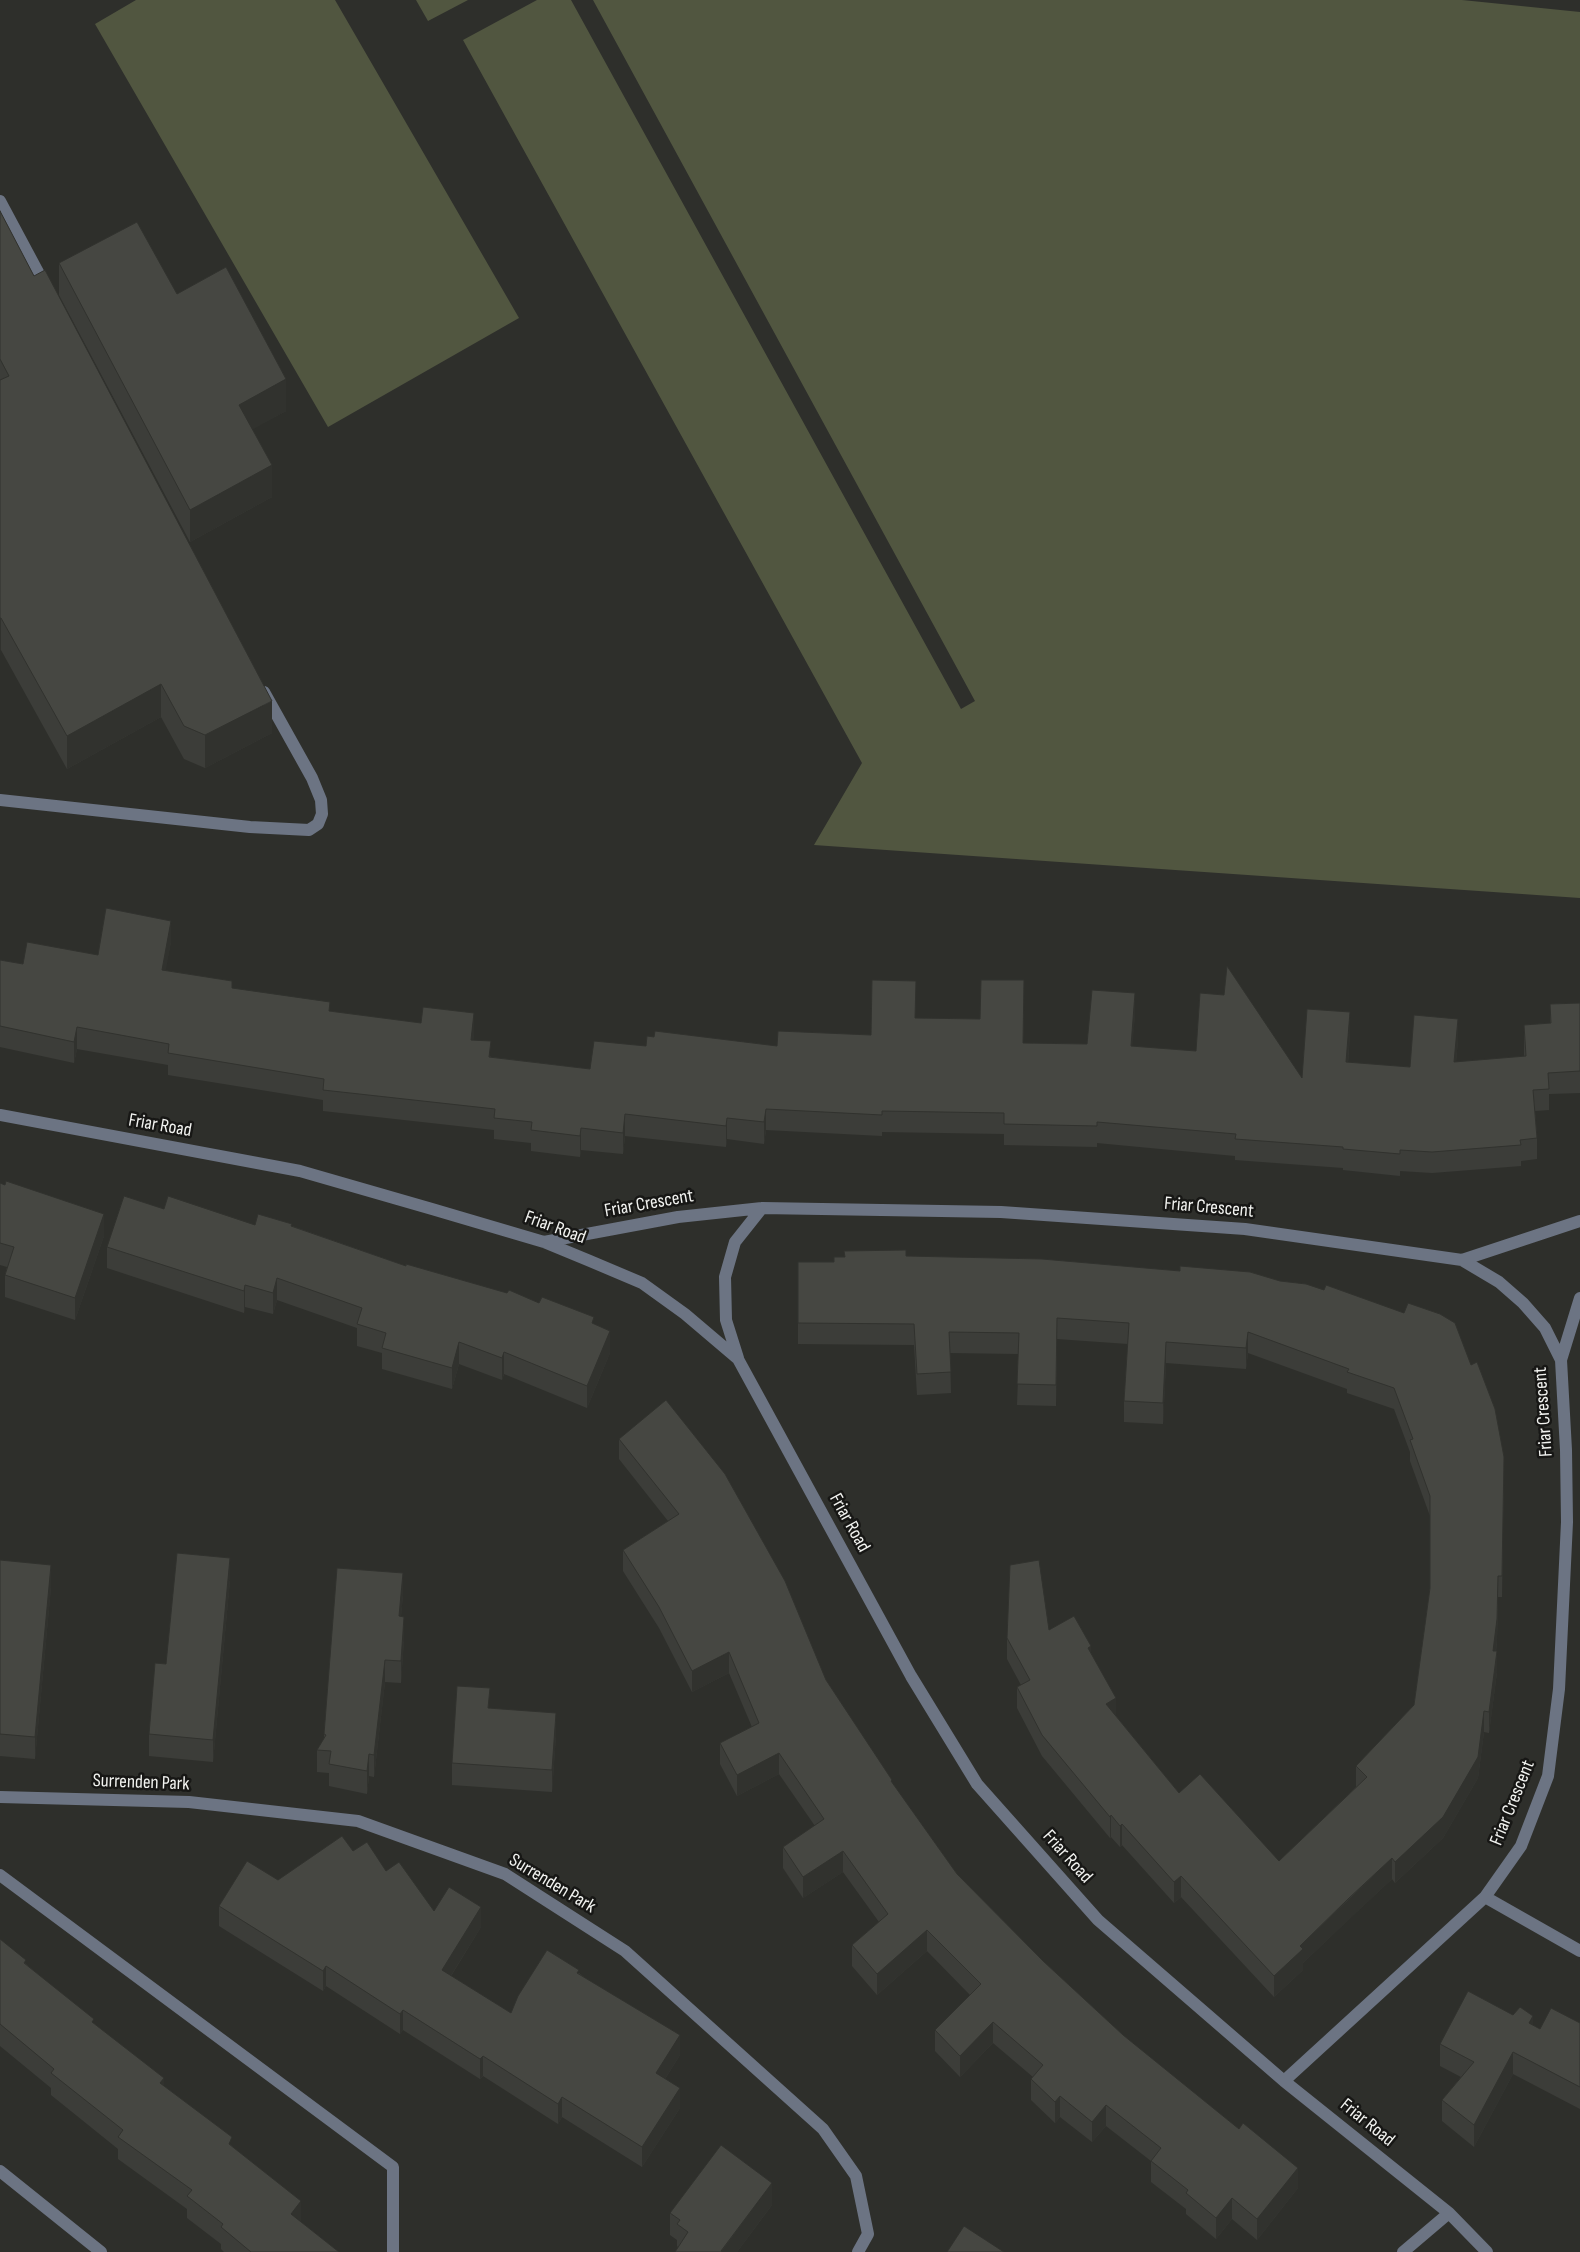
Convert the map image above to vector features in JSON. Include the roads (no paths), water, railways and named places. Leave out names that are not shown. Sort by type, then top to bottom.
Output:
[{"type":"street","points":[[0,201],[50,296]]},
{"type":"street","points":[[0,800],[250,827],[309,830],[318,824],[322,814],[321,800],[312,778],[260,683]]},
{"type":"street","name":"Friar Road","points":[[0,1115],[300,1172],[544,1242],[642,1283],[685,1314],[738,1359],[911,1676],[977,1784],[1098,1920],[1284,2081],[1449,2214],[1487,2252]]},
{"type":"street","points":[[738,1359],[726,1320],[725,1278],[735,1242],[762,1208]]},
{"type":"street","name":"Friar Crescent","points":[[544,1242],[678,1217],[762,1208],[1001,1212],[1245,1229],[1462,1260],[1499,1282],[1523,1302],[1545,1328],[1560,1360],[1566,1450],[1567,1522],[1559,1689],[1548,1776],[1520,1846],[1485,1897],[1284,2081]]},
{"type":"street","points":[[1462,1260],[1580,1221]]},
{"type":"street","points":[[1560,1360],[1580,1298]]},
{"type":"street","name":"Surrenden Park","points":[[0,1797],[189,1802],[358,1821],[505,1874],[625,1951],[823,2129],[856,2176],[868,2234],[858,2252]]},
{"type":"street","points":[[0,1875],[393,2167],[393,2252]]},
{"type":"street","points":[[1485,1897],[1580,1951]]},
{"type":"street","points":[[0,2171],[101,2252]]},
{"type":"street","points":[[1403,2252],[1449,2214]]}]
